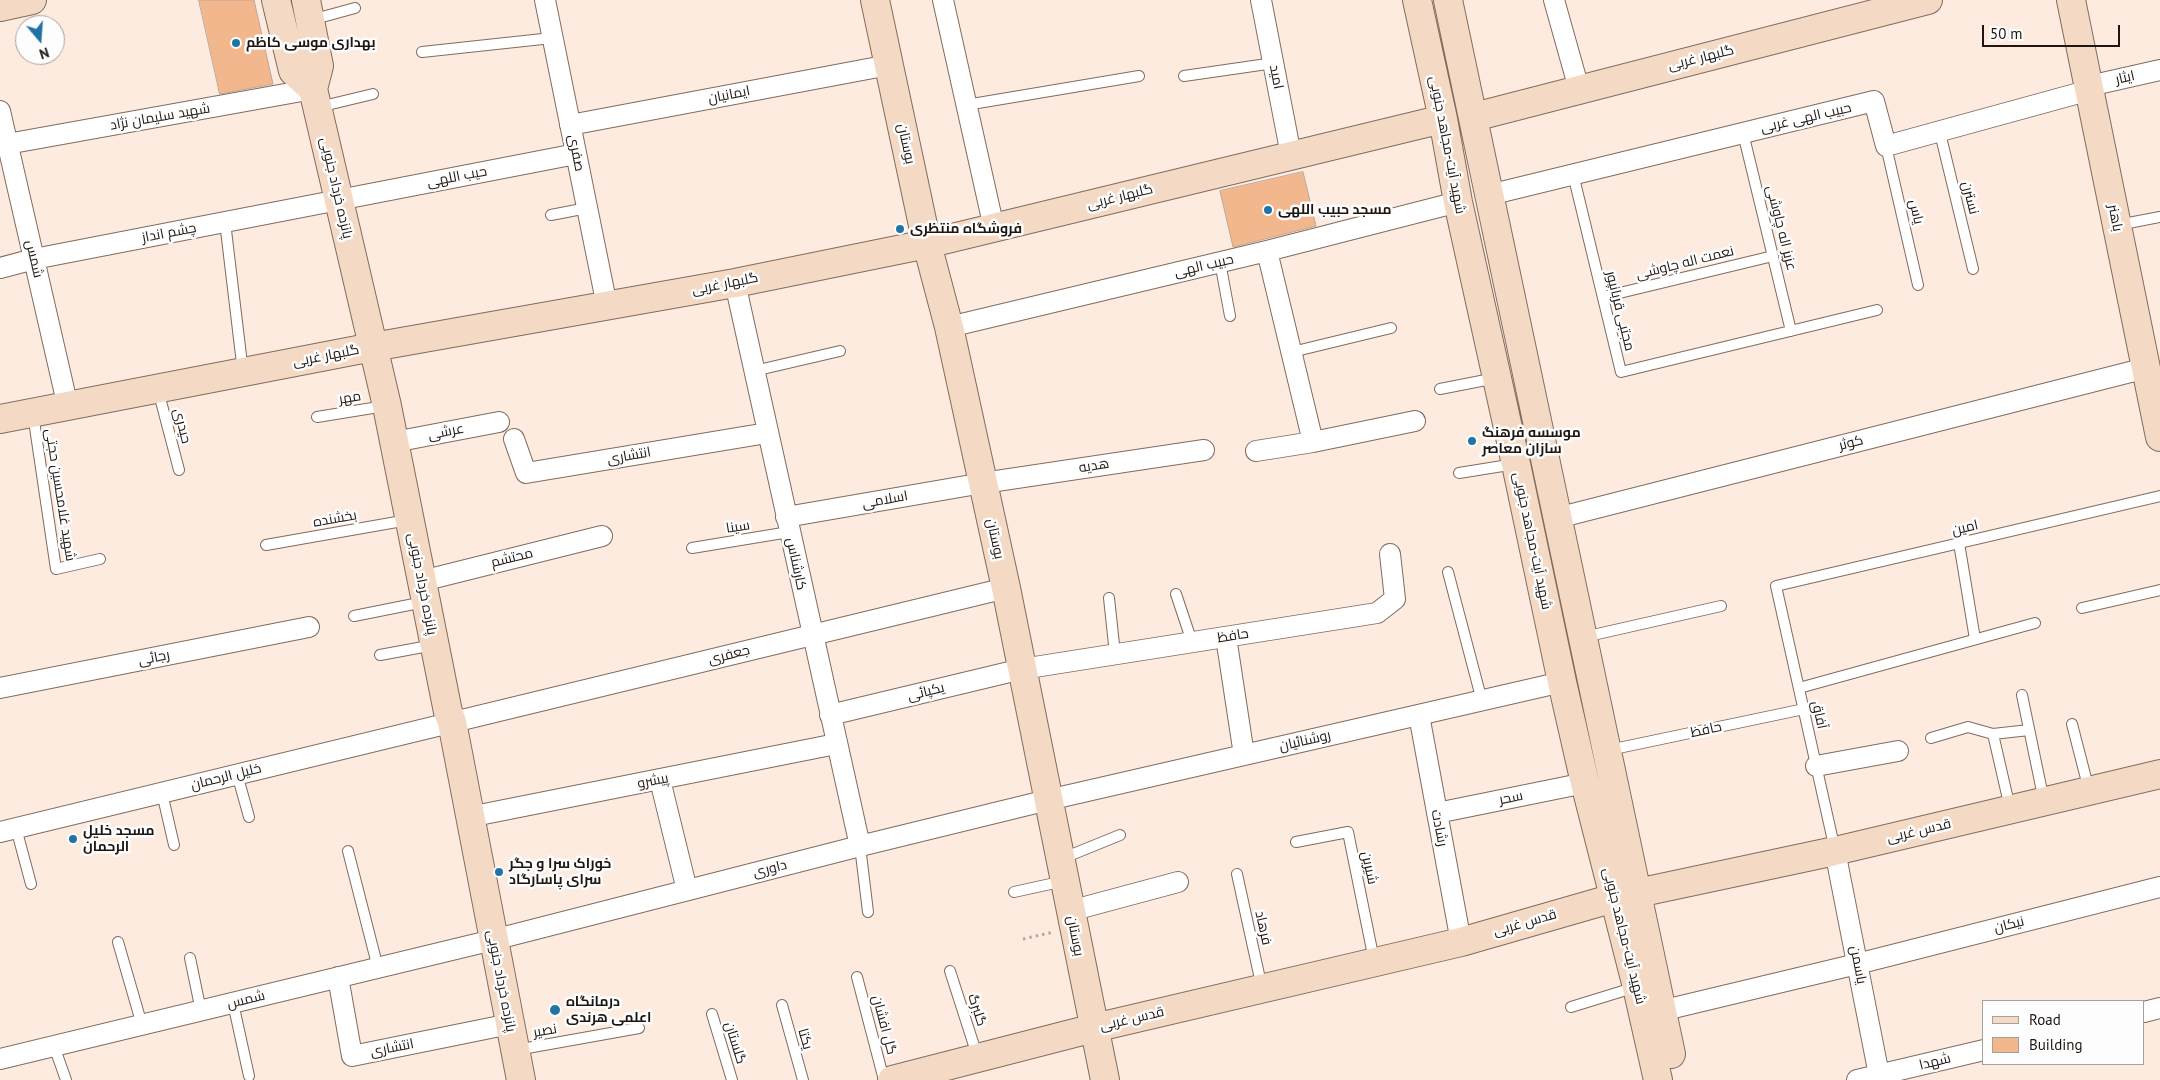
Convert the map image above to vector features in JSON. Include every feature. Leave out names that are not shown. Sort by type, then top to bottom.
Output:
[{"type":"street","points":[[0,7],[32,0]]},
{"type":"street","points":[[276,0],[293,72],[315,99]]},
{"type":"street","name":"بوستان","points":[[875,0],[927,244],[949,326],[1006,588],[1105,1080]]},
{"type":"street","points":[[943,0],[994,228]]},
{"type":"street","name":"امید","points":[[1261,0],[1291,155]]},
{"type":"street","name":"شهید آیت-مجاهد جنوبی","points":[[1417,0],[1443,119],[1458,202],[1585,783],[1626,896],[1653,1013],[1677,1080]]},
{"type":"street","points":[[1554,0],[1579,89]]},
{"type":"street","name":"گلبهار غربی","points":[[1474,117],[1875,7],[1928,0]]},
{"type":"street","name":"باهنر","points":[[2071,0],[2117,226],[2150,363],[2160,437]]},
{"type":"street","name":"صفری","points":[[550,1],[552,38],[607,306]]},
{"type":"street","name":"شهید آیت-مجاهد جنوبی","points":[[1450,1],[1557,518],[1608,751],[1637,987],[1653,1013],[1658,1080]]},
{"type":"street","points":[[308,10],[319,66],[315,99]]},
{"type":"street","name":"ایمانیان","points":[[570,125],[889,65]]},
{"type":"street","name":"ایثار","points":[[2089,88],[2160,70]]},
{"type":"street","points":[[1886,146],[1940,133],[2089,88]]},
{"type":"street","name":"شهید سلیمان نژاد","points":[[8,144],[315,99]]},
{"type":"street","name":"پانزده خرداد جنوبی","points":[[315,99],[387,406],[448,712],[452,722],[521,1080]]},
{"type":"street","name":"حبیب الهی غربی","points":[[1489,195],[1874,102],[1886,146]]},
{"type":"street","name":"شمس","points":[[0,112],[68,407]]},
{"type":"street","name":"گلبهار غربی","points":[[0,420],[374,347],[734,283],[927,244],[1443,119]]},
{"type":"street","name":"حیب اللهی","points":[[339,200],[576,154]]},
{"type":"street","name":"چشم انداز","points":[[0,268],[34,259],[339,200]]},
{"type":"street","name":"حبیب الهی","points":[[949,326],[1220,262],[1458,202]]},
{"type":"street","points":[[1267,250],[1313,442]]},
{"type":"street","name":"کارشناس","points":[[734,283],[860,846]]},
{"type":"street","name":"کوثر","points":[[1557,518],[2150,363]]},
{"type":"street","points":[[1256,451],[1313,442],[1415,421]]},
{"type":"street","name":"عرشی","points":[[394,442],[499,422]]},
{"type":"street","name":"انتشاری","points":[[514,439],[526,473],[767,433]]},
{"type":"street","name":"هدیه","points":[[983,483],[1204,450]]},
{"type":"street","name":"اسلامی","points":[[788,525],[983,483]]},
{"type":"street","name":"محتشم","points":[[424,591],[602,536]]},
{"type":"street","name":"حافظ","points":[[1022,669],[1377,613],[1395,599],[1390,554]]},
{"type":"street","name":"جعفری","points":[[452,722],[1006,588]]},
{"type":"street","name":"رجائی","points":[[0,688],[309,627]]},
{"type":"street","points":[[1226,637],[1244,755]]},
{"type":"street","name":"یکپائی","points":[[830,715],[1022,669]]},
{"type":"street","name":"روشنائیان","points":[[1048,800],[1562,682]]},
{"type":"street","name":"رشادت","points":[[1418,715],[1460,942]]},
{"type":"street","name":"خلیل الرحمان","points":[[8,830],[452,722]]},
{"type":"street","name":"پیشرو","points":[[469,817],[836,744]]},
{"type":"street","points":[[1816,766],[1898,751]]},
{"type":"street","name":"قدس غربی","points":[[892,1080],[1094,1028],[1460,942],[1626,896],[1835,851],[2160,774]]},
{"type":"street","points":[[660,780],[688,890]]},
{"type":"street","name":"سحر","points":[[1437,813],[1585,783]]},
{"type":"street","name":"داوری","points":[[493,940],[1048,800]]},
{"type":"street","name":"یاسمن","points":[[1835,851],[1880,1078]]},
{"type":"street","points":[[1072,919],[1178,882]]},
{"type":"street","name":"نیکان","points":[[1653,1013],[1857,964],[2160,887]]},
{"type":"street","name":"شمس","points":[[0,1059],[493,940]]},
{"type":"street","name":"انتشاری","points":[[338,977],[352,1056],[510,1024]]},
{"type":"street","points":[[2145,1012],[2160,1008]]},
{"type":"street","name":"شهدا","points":[[1857,1080],[1880,1078],[1982,1051]]},
{"type":"lane","points":[[308,10],[355,8]]},
{"type":"lane","points":[[422,52],[552,38]]},
{"type":"lane","points":[[1184,76],[1274,63]]},
{"type":"lane","points":[[966,105],[1139,76]]},
{"type":"lane","points":[[315,99],[374,94]]},
{"type":"lane","name":"عزیز اله چاوشی","points":[[1743,133],[1791,331]]},
{"type":"lane","name":"نسترن","points":[[1940,133],[1973,269]]},
{"type":"lane","name":"یاس","points":[[1886,146],[1918,285]]},
{"type":"lane","name":"مجتبی قربانپور","points":[[1573,174],[1621,372],[1791,331]]},
{"type":"lane","points":[[551,215],[587,208]]},
{"type":"lane","points":[[2117,226],[2160,217]]},
{"type":"lane","points":[[225,222],[243,373]]},
{"type":"lane","name":"نعمت اله چاوشی","points":[[1603,298],[1773,256]]},
{"type":"lane","points":[[1220,262],[1230,316]]},
{"type":"lane","points":[[1791,331],[1877,310]]},
{"type":"lane","points":[[1292,352],[1391,328]]},
{"type":"lane","points":[[754,371],[840,350]]},
{"type":"lane","points":[[1440,389],[1496,378]]},
{"type":"lane","name":"حیدری","points":[[158,389],[179,470]]},
{"type":"lane","name":"مهر","points":[[317,417],[387,406]]},
{"type":"lane","name":"شهید غلامحسین حجتی","points":[[33,413],[56,569],[100,559]]},
{"type":"lane","points":[[1459,473],[1516,464]]},
{"type":"lane","name":"امین","points":[[1776,586],[2160,496]]},
{"type":"lane","name":"بخشنده","points":[[266,545],[410,519]]},
{"type":"lane","name":"سینا","points":[[692,548],[788,525]]},
{"type":"lane","points":[[1959,543],[1975,640]]},
{"type":"lane","points":[[1448,572],[1482,701]]},
{"type":"lane","name":"آفاق","points":[[1776,586],[1835,851]]},
{"type":"lane","points":[[2082,608],[2160,590]]},
{"type":"lane","points":[[354,616],[424,591]]},
{"type":"lane","points":[[1176,594],[1192,642]]},
{"type":"lane","points":[[1110,598],[1115,654]]},
{"type":"lane","points":[[1583,637],[1721,606]]},
{"type":"lane","points":[[1799,688],[2035,623]]},
{"type":"lane","points":[[380,655],[435,645]]},
{"type":"lane","points":[[2022,695],[2044,802]]},
{"type":"lane","name":"حافظ","points":[[1608,751],[1804,709]]},
{"type":"lane","points":[[2072,724],[2089,791]]},
{"type":"lane","points":[[1931,738],[1968,727],[1993,734],[2029,730]]},
{"type":"lane","points":[[1993,734],[2010,809]]},
{"type":"lane","points":[[237,774],[249,818]]},
{"type":"lane","points":[[162,793],[174,845]]},
{"type":"lane","points":[[8,830],[31,884]]},
{"type":"lane","name":"شیرین","points":[[1296,842],[1348,832],[1374,962]]},
{"type":"lane","points":[[1014,892],[1062,870],[1120,835]]},
{"type":"lane","points":[[860,846],[868,912]]},
{"type":"lane","points":[[348,851],[378,968]]},
{"type":"lane","name":"فرهاد","points":[[1236,874],[1262,988]]},
{"type":"lane","points":[[118,942],[142,1025]]},
{"type":"lane","points":[[190,958],[201,1011]]},
{"type":"lane","name":"گلبرگ","points":[[950,971],[978,1058]]},
{"type":"lane","name":"گل افشان","points":[[857,977],[884,1080]]},
{"type":"lane","points":[[1571,1007],[1637,987]]},
{"type":"lane","points":[[233,1003],[249,1076]]},
{"type":"lane","name":"یکتا","points":[[782,1005],[803,1080]]},
{"type":"lane","name":"گلستان","points":[[712,1014],[732,1080]]},
{"type":"lane","name":"نصیر","points":[[515,1050],[639,1028]]},
{"type":"lane","points":[[54,1046],[66,1080]]},
{"type":"path","points":[[1023,939],[1072,919]]},
{"type":"building","name":"بهداری موسی کاظم","points":[[199,0],[254,0],[273,84],[220,94]]},
{"type":"building","name":"مسجد حبیب اللهی","points":[[1303,172],[1316,226],[1233,247],[1220,191]]},
{"type":"place","name":"بهداری موسی کاظم","points":[[236,43]]},
{"type":"place","name":"مسجد حبیب اللهی","points":[[1268,210]]},
{"type":"place","name":"فروشگاه منتظری","points":[[900,229]]},
{"type":"place","name":"موسسه فرهنگ سازان معاصر","points":[[1472,441]]},
{"type":"place","name":"مسجد خلیل الرحمان","points":[[73,839]]},
{"type":"place","name":"خوراک سرا و جگر سرای پاسارگاد","points":[[499,872]]},
{"type":"place","name":"درمانگاه اعلمی هرندی","points":[[555,1010]]}]
